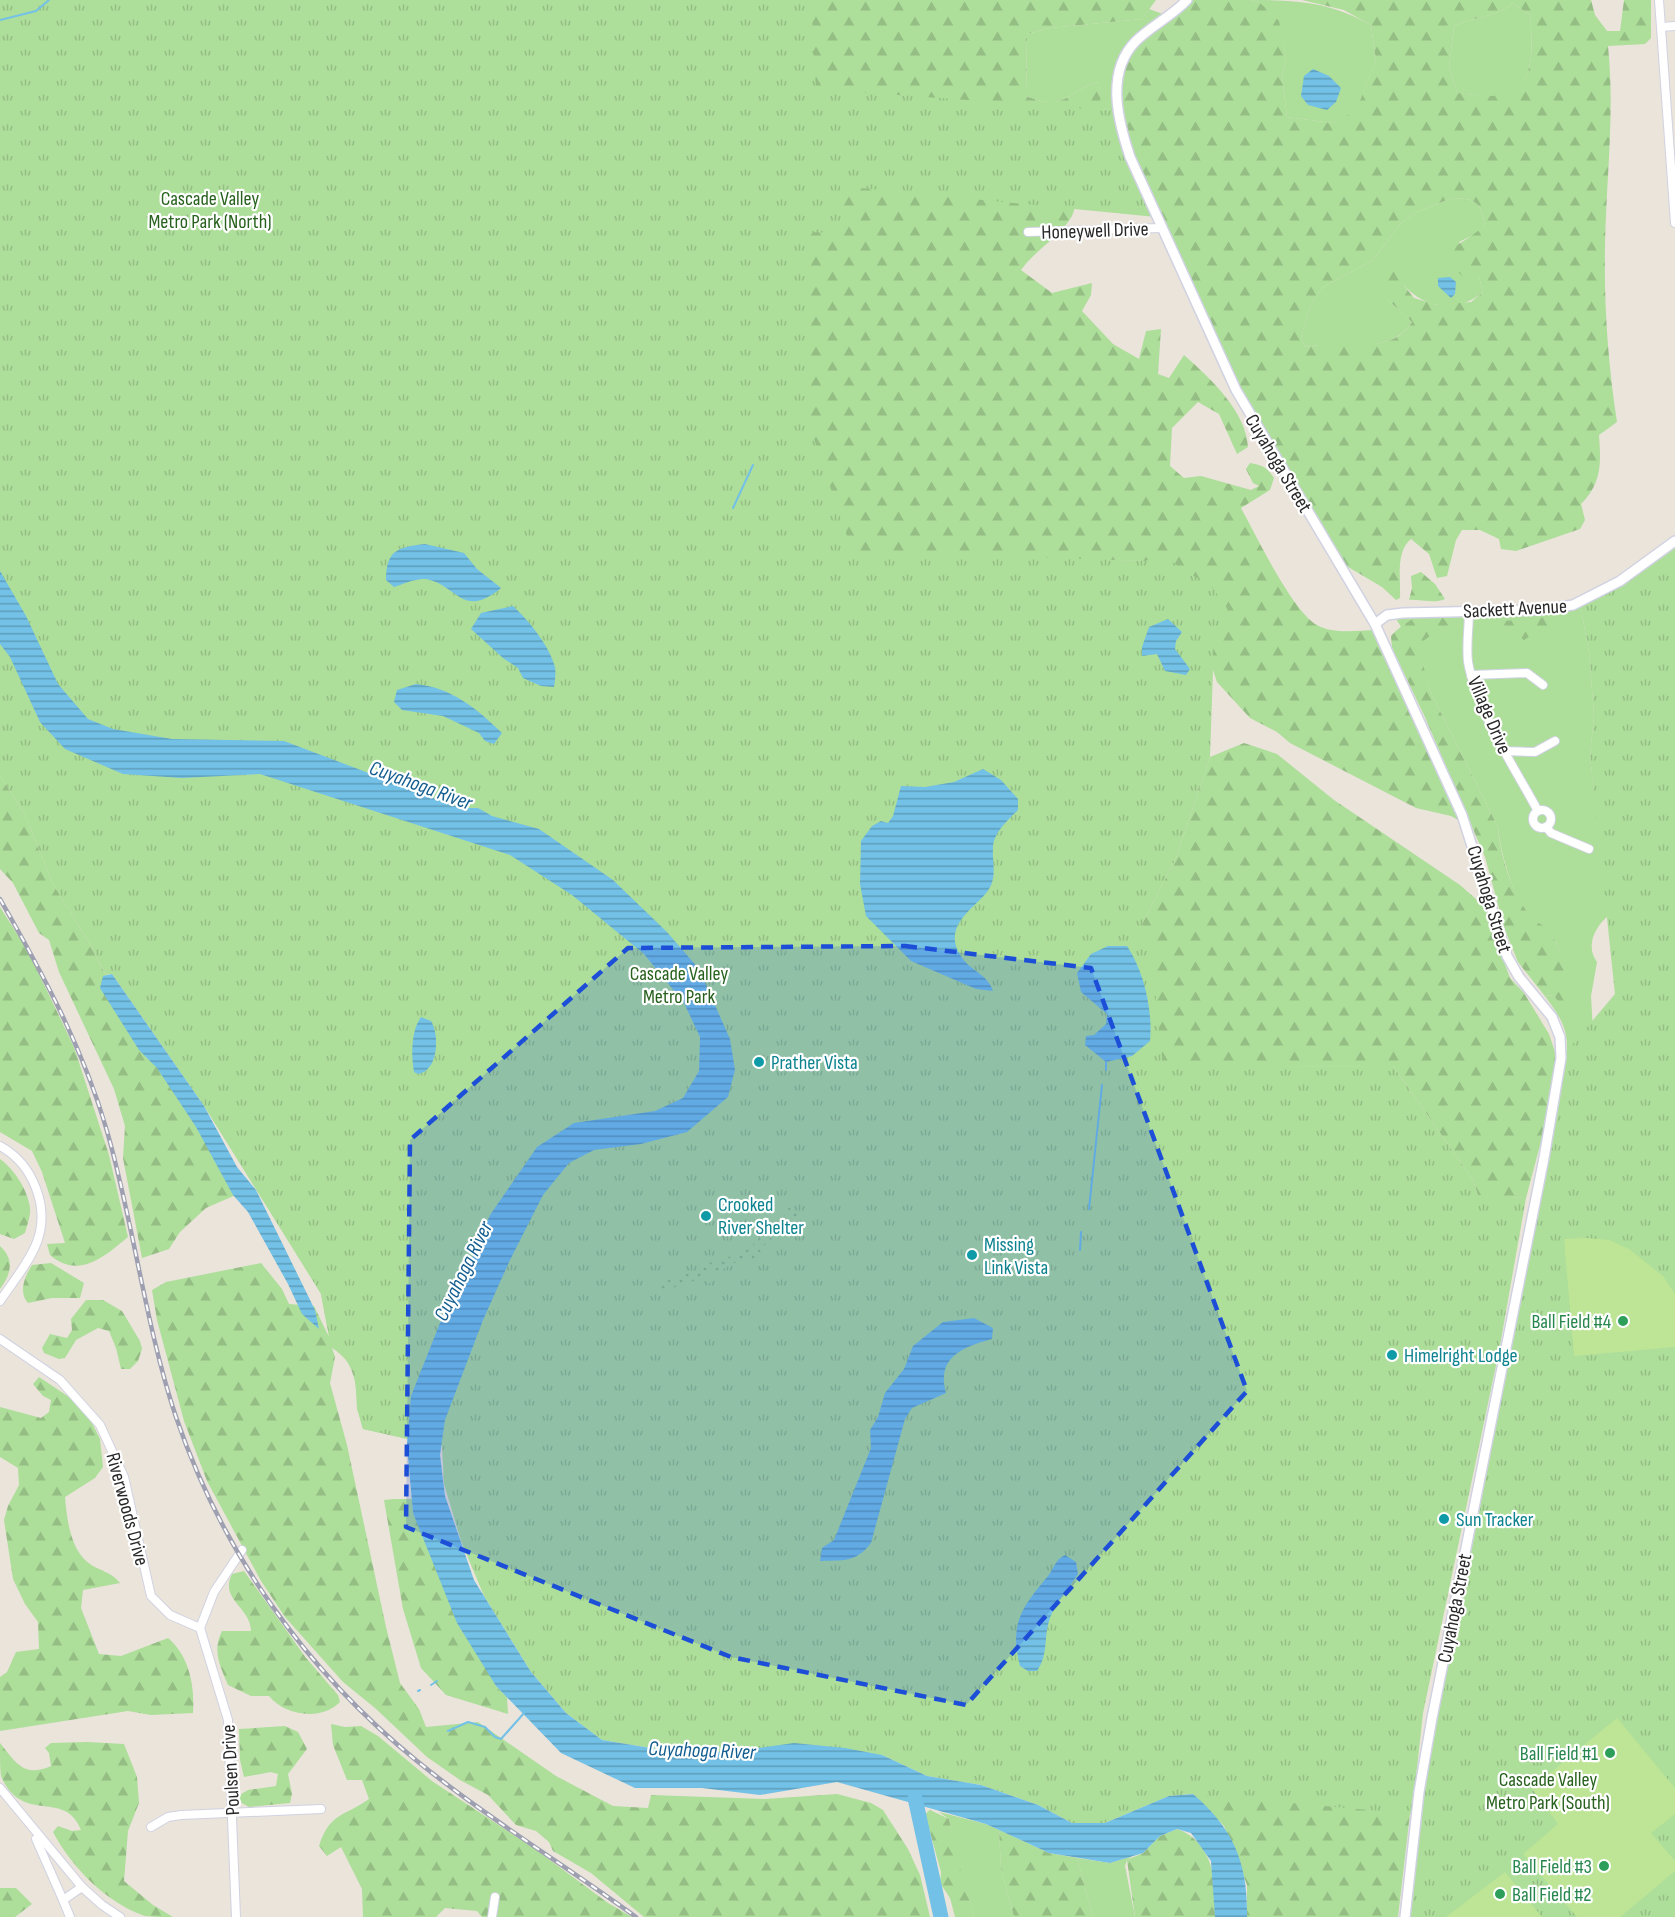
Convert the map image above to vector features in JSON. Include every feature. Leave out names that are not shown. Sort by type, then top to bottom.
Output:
[{"type":"street","name":"Cuyahoga Street","points":[[1187,0],[1129,49],[1117,81],[1118,111],[1123,136],[1161,228],[1250,417],[1375,624],[1462,815],[1507,956],[1519,976],[1552,1017],[1560,1037],[1561,1058],[1542,1168],[1419,1792],[1405,1917]]},
{"type":"street","points":[[1659,0],[1675,223]]},
{"type":"street","points":[[1661,27],[1675,26]]},
{"type":"street","name":"Honeywell Drive","points":[[1028,232],[1161,228]]},
{"type":"street","name":"Sackett Avenue","points":[[1375,624],[1387,615],[1393,614],[1539,610],[1580,603],[1620,580],[1675,542]]},
{"type":"street","name":"Village Drive","points":[[1469,611],[1468,659],[1471,675],[1504,751],[1538,811],[1549,814],[1550,822],[1546,827],[1538,827],[1534,823],[1534,815],[1538,811]]},
{"type":"street","points":[[1471,675],[1527,673],[1543,685]]},
{"type":"street","points":[[1504,751],[1535,752],[1556,741]]},
{"type":"street","points":[[1546,827],[1551,833],[1589,849]]},
{"type":"street","points":[[0,1146],[13,1155],[31,1177],[37,1191],[41,1215],[34,1249],[0,1301]]},
{"type":"street","name":"Riverwoods Drive","points":[[0,1339],[60,1380],[75,1394],[100,1425],[114,1451],[124,1477],[151,1596],[170,1615],[200,1628]]},
{"type":"street","points":[[200,1628],[212,1596],[228,1568],[242,1550]]},
{"type":"street","name":"Poulsen Drive","points":[[200,1628],[228,1720],[236,1917]]},
{"type":"street","points":[[0,1788],[82,1887],[120,1917]]},
{"type":"street","points":[[151,1827],[168,1817],[181,1815],[321,1809]]},
{"type":"street","points":[[32,1829],[69,1917]]},
{"type":"street","points":[[63,1900],[82,1887]]},
{"type":"street","points":[[492,1917],[495,1897]]},
{"type":"highlighted area","points":[[905,946],[1091,968],[1247,1391],[966,1705],[731,1657],[406,1527],[410,1140],[628,948]]},
{"type":"green space","points":[[0,0],[1156,0],[1142,19],[1050,28],[1027,34],[1026,96],[1040,101],[1059,101],[1099,82],[1101,109],[1117,111],[1117,97],[1129,49],[1187,0],[1251,0],[1259,2],[1279,21],[1286,58],[1282,75],[1287,117],[1332,123],[1356,111],[1376,60],[1371,25],[1344,10],[1302,0],[1591,0],[1595,15],[1607,31],[1620,31],[1624,0],[1651,0],[1651,38],[1645,44],[1608,46],[1611,96],[1605,292],[1609,357],[1617,422],[1599,435],[1599,472],[1593,488],[1581,504],[1585,520],[1580,529],[1516,551],[1501,549],[1499,539],[1480,530],[1462,530],[1456,540],[1447,576],[1437,578],[1429,554],[1411,539],[1406,544],[1401,558],[1400,598],[1396,600],[1382,587],[1338,561],[1250,416],[1141,184],[1078,179],[1074,212],[1067,224],[1021,270],[1052,293],[1092,283],[1091,295],[1082,311],[1113,344],[1139,359],[1146,331],[1161,329],[1158,374],[1169,378],[1184,355],[1225,396],[1241,421],[1248,447],[1237,454],[1219,414],[1198,402],[1172,428],[1170,466],[1184,478],[1201,476],[1251,490],[1259,486],[1253,483],[1246,469],[1250,463],[1269,471],[1274,478],[1270,490],[1241,508],[1265,553],[1297,605],[1317,625],[1339,631],[1377,630],[1461,821],[1451,816],[1416,808],[1290,743],[1277,732],[1250,718],[1217,682],[1211,664],[1214,640],[1145,561],[850,556]],"holes":[[[1512,3],[1530,15],[1532,39],[1527,74],[1521,83],[1500,95],[1457,93],[1449,67],[1454,26],[1493,14],[1507,8]],[[1452,198],[1472,201],[1479,206],[1481,211],[1485,225],[1449,253],[1453,267],[1463,277],[1479,277],[1483,292],[1471,302],[1438,305],[1414,298],[1403,284],[1395,263],[1386,262],[1379,280],[1387,299],[1412,322],[1404,331],[1396,338],[1377,343],[1333,343],[1305,347],[1301,336],[1311,304],[1323,287],[1373,260],[1401,223],[1417,212]]]},
{"type":"green space","name":"Cascade Valley Metro Park","points":[[0,0],[811,0],[816,89],[1118,111],[1156,217],[840,186],[845,233],[805,232],[809,424],[852,551],[1145,561],[1161,555],[1213,588],[1229,611],[1226,631],[1214,640],[1210,757],[1176,858],[1142,924],[1151,951],[1163,1067],[1393,1066],[1473,1180],[1478,1195],[1526,1198],[1499,1351],[1423,1713],[1412,1814],[1193,1794],[1169,1796],[1105,1823],[1072,1823],[1038,1805],[981,1785],[927,1776],[882,1755],[669,1751],[602,1740],[566,1713],[531,1672],[484,1596],[461,1541],[444,1484],[442,1446],[363,1429],[357,1409],[355,1375],[349,1362],[331,1346],[321,1294],[204,1106],[112,974],[106,975],[53,884],[25,815],[0,775]]},
{"type":"green space","points":[[1251,0],[1313,4],[1342,11],[1371,25],[1376,60],[1356,112],[1332,123],[1287,117],[1282,75],[1286,58],[1283,43],[1259,2]]},
{"type":"green space","points":[[1512,3],[1530,15],[1530,64],[1521,84],[1512,92],[1499,96],[1457,93],[1449,67],[1454,26],[1493,14],[1507,8]]},
{"type":"green space","points":[[1149,9],[1168,16],[1118,111],[1100,109],[1099,82],[1059,101],[1040,101],[1026,96],[1027,34],[1050,28],[1142,19]]},
{"type":"green space","points":[[1452,198],[1472,201],[1479,206],[1481,211],[1485,225],[1477,233],[1459,242],[1479,277],[1483,292],[1463,303],[1441,305],[1421,299],[1403,284],[1387,299],[1412,322],[1402,333],[1377,344],[1305,347],[1301,336],[1311,304],[1323,287],[1373,260],[1401,223],[1417,212]]},
{"type":"green space","name":"Cascade Valley Metro Park (South)","points":[[1675,541],[1675,1917],[1405,1917],[1419,1792],[1510,1353],[1561,1058],[1615,994],[1590,756],[1594,715],[1589,652],[1580,603]]},
{"type":"green space","points":[[1421,572],[1435,584],[1445,599],[1409,600],[1412,588],[1411,576]]},
{"type":"green space","points":[[1580,603],[1589,652],[1594,715],[1590,756],[1608,916],[1596,931],[1592,943],[1593,956],[1597,962],[1591,996],[1593,1031],[1564,1081],[1567,1044],[1564,1026],[1544,995],[1554,996],[1563,1006],[1562,968],[1558,947],[1550,934],[1530,917],[1518,898],[1501,849],[1498,827],[1430,691],[1421,659],[1393,614]]},
{"type":"green space","points":[[1427,614],[1443,618],[1452,629],[1443,636],[1431,635],[1418,645],[1430,691],[1498,827],[1501,849],[1516,894],[1534,920],[1546,928],[1557,945],[1563,965],[1565,987],[1563,1007],[1554,996],[1544,995],[1518,962],[1505,930],[1485,857],[1424,715],[1392,648],[1391,636],[1395,632],[1403,625]]},
{"type":"green space","points":[[1553,618],[1549,634],[1544,636],[1538,631],[1524,640],[1517,635],[1506,637],[1485,626],[1494,622]]},
{"type":"green space","points":[[1244,743],[1277,754],[1334,800],[1460,885],[1484,906],[1510,978],[1524,993],[1549,1034],[1556,1055],[1552,1100],[1526,1198],[1478,1196],[1473,1180],[1393,1066],[1163,1068],[1142,924],[1176,858],[1210,757]]},
{"type":"green space","points":[[0,775],[25,815],[53,884],[90,944],[114,991],[245,1191],[206,1208],[180,1232],[169,1249],[142,1258],[123,1158],[125,1126],[114,1089],[59,972],[49,940],[39,933],[13,883],[0,869]]},
{"type":"green space","points":[[0,907],[28,951],[74,1047],[109,1155],[128,1237],[101,1258],[81,1265],[61,1262],[50,1255],[47,1244],[65,1243],[42,1172],[32,1151],[0,1132]]},
{"type":"green space","points":[[0,1159],[20,1180],[29,1201],[29,1217],[25,1233],[14,1239],[0,1234]]},
{"type":"green space","points":[[787,1206],[799,1214],[801,1222],[794,1219],[760,1249],[762,1253],[760,1254],[748,1237],[751,1236],[756,1241],[789,1211]]},
{"type":"green space","points":[[745,1239],[758,1259],[753,1260],[750,1255],[717,1272],[719,1279],[717,1280],[708,1260],[714,1265],[745,1248],[741,1242]]},
{"type":"green space","name":"Ball Field #4","points":[[1564,1239],[1609,1240],[1629,1249],[1663,1276],[1675,1294],[1675,1347],[1574,1356]]},
{"type":"green space","points":[[0,1246],[8,1257],[10,1267],[7,1278],[0,1289]]},
{"type":"green space","points":[[704,1262],[712,1282],[709,1283],[706,1277],[666,1290],[666,1297],[660,1294],[658,1287],[660,1275],[666,1281],[699,1270],[697,1265]]},
{"type":"green space","points":[[51,1263],[84,1283],[80,1298],[52,1298],[28,1303],[23,1289],[29,1269],[32,1265]]},
{"type":"green space","points":[[261,1263],[282,1289],[289,1304],[314,1306],[329,1337],[321,1294],[305,1265],[411,1396],[407,1439],[363,1429],[353,1374],[342,1355],[332,1348],[335,1357],[330,1383],[347,1445],[386,1627],[400,1683],[419,1709],[426,1727],[478,1722],[556,1776],[613,1806],[648,1808],[651,1795],[765,1799],[837,1794],[871,1803],[883,1810],[908,1849],[920,1875],[930,1917],[644,1917],[591,1873],[553,1851],[549,1842],[536,1831],[516,1825],[488,1795],[460,1780],[427,1757],[375,1708],[343,1682],[285,1617],[261,1581],[207,1481],[184,1421],[157,1320],[152,1290],[166,1282]]},
{"type":"green space","points":[[86,1300],[103,1300],[122,1311],[140,1341],[142,1349],[138,1361],[130,1369],[121,1369],[109,1331],[98,1328],[76,1340],[65,1358],[59,1359],[44,1353],[42,1348],[50,1334],[67,1338],[72,1330],[71,1319]]},
{"type":"green space","points":[[39,1377],[75,1401],[92,1423],[100,1439],[103,1467],[95,1478],[65,1497],[71,1535],[79,1553],[93,1566],[111,1575],[120,1583],[83,1590],[81,1608],[99,1654],[121,1656],[168,1638],[186,1662],[192,1682],[193,1713],[151,1715],[128,1711],[0,1731],[0,1677],[7,1672],[16,1652],[39,1649],[38,1622],[25,1604],[13,1579],[4,1520],[8,1506],[19,1485],[18,1468],[0,1457],[0,1407],[41,1418],[49,1412],[51,1400],[43,1396],[33,1384]]},
{"type":"green space","points":[[412,1499],[413,1513],[496,1686],[507,1697],[508,1714],[446,1695],[421,1668],[403,1609],[384,1500]]},
{"type":"green space","points":[[244,1571],[306,1658],[338,1695],[340,1702],[332,1708],[314,1714],[294,1712],[276,1703],[269,1696],[251,1696],[228,1685],[217,1651],[222,1631],[251,1631],[250,1623],[229,1590],[232,1574]]},
{"type":"green space","points":[[1617,1718],[1675,1788],[1675,1814],[1651,1833],[1675,1861],[1675,1871],[1620,1917],[1577,1917],[1523,1854],[1558,1824],[1532,1788]]},
{"type":"green space","points":[[331,1724],[345,1727],[361,1726],[378,1736],[432,1781],[535,1849],[608,1903],[632,1917],[482,1917],[477,1911],[445,1908],[436,1917],[363,1917],[362,1889],[341,1847],[327,1856],[319,1846],[323,1835],[333,1821],[369,1799],[362,1780],[347,1780],[333,1745]]},
{"type":"green space","points":[[285,1726],[298,1732],[307,1749],[288,1774],[292,1794],[290,1803],[249,1807],[240,1802],[238,1796],[248,1790],[276,1786],[278,1774],[271,1772],[244,1777],[240,1760],[239,1729]]},
{"type":"green space","points":[[0,1743],[21,1766],[34,1770],[51,1766],[49,1753],[45,1748],[51,1743],[124,1744],[137,1777],[139,1803],[128,1831],[124,1881],[153,1905],[173,1917],[145,1916],[104,1893],[80,1871],[53,1832],[58,1826],[72,1831],[81,1830],[74,1818],[65,1811],[20,1800],[10,1791],[1,1776]]},
{"type":"green space","points":[[1101,1752],[1417,1753],[1398,1917],[1247,1917],[1247,1885],[1224,1826],[1193,1794]]},
{"type":"green space","points":[[930,1810],[949,1819],[957,1858],[974,1917],[955,1917],[950,1898],[940,1883],[941,1872],[925,1814]]},
{"type":"green space","points":[[939,1812],[986,1824],[999,1830],[1001,1868],[1014,1917],[974,1917],[956,1858],[949,1819]]},
{"type":"green space","points":[[1177,1829],[1198,1843],[1211,1865],[1216,1891],[1215,1917],[1135,1917],[1127,1860],[1143,1853],[1160,1836]]},
{"type":"green space","points":[[999,1830],[1049,1853],[1077,1858],[1093,1917],[1014,1917],[1001,1868]]},
{"type":"green space","points":[[1133,1856],[1127,1860],[1125,1866],[1135,1917],[1093,1917],[1077,1858],[1110,1863]]},
{"type":"green space","name":"Ball Field #2","points":[[1505,1872],[1542,1917],[1446,1917]]},
{"type":"green space","points":[[0,1888],[16,1888],[32,1904],[15,1917],[0,1917]]},
{"type":"water","points":[[1313,69],[1329,76],[1341,88],[1336,102],[1327,110],[1308,105],[1301,96],[1304,76]]},
{"type":"water","points":[[1450,277],[1456,282],[1455,294],[1451,298],[1438,286],[1438,278]]},
{"type":"water","points":[[425,544],[464,553],[477,569],[501,588],[488,597],[469,601],[437,582],[426,579],[414,580],[394,587],[386,580],[388,562],[395,552]]},
{"type":"water","points":[[0,571],[26,616],[58,684],[88,719],[113,729],[172,739],[284,741],[461,808],[478,808],[492,816],[539,829],[613,880],[667,932],[699,969],[730,1039],[735,1070],[728,1097],[687,1132],[641,1144],[594,1150],[569,1163],[543,1195],[510,1260],[483,1320],[445,1420],[440,1455],[445,1496],[474,1580],[531,1672],[566,1713],[602,1740],[669,1751],[731,1752],[794,1743],[845,1748],[882,1755],[927,1776],[981,1785],[1038,1805],[1072,1823],[1105,1823],[1169,1796],[1193,1794],[1219,1821],[1236,1849],[1245,1880],[1247,1917],[1215,1917],[1211,1861],[1191,1833],[1177,1829],[1160,1836],[1143,1853],[1110,1863],[1049,1853],[986,1824],[837,1782],[760,1795],[702,1788],[635,1788],[561,1753],[496,1686],[457,1623],[413,1513],[407,1445],[411,1396],[442,1318],[466,1273],[490,1215],[537,1147],[574,1123],[655,1111],[683,1098],[699,1071],[700,1037],[684,1003],[644,954],[572,895],[510,855],[260,774],[182,778],[123,774],[65,749],[40,722],[10,657],[0,644]]},
{"type":"water","points":[[513,606],[532,626],[548,650],[555,667],[554,687],[541,686],[523,678],[518,668],[503,658],[471,629],[481,613]]},
{"type":"water","points":[[1168,619],[1182,632],[1176,641],[1175,649],[1190,669],[1186,675],[1165,671],[1157,654],[1142,656],[1142,647],[1149,627]]},
{"type":"water","points":[[416,684],[441,690],[463,701],[483,715],[502,733],[494,744],[485,741],[479,733],[443,716],[402,710],[394,702],[397,690]]},
{"type":"water","points":[[983,769],[1001,780],[1018,799],[1018,810],[996,836],[990,887],[964,916],[956,930],[955,937],[960,955],[986,979],[993,991],[976,989],[911,961],[866,916],[860,884],[861,841],[872,826],[881,821],[888,823],[893,816],[901,786],[925,787],[954,782]]},
{"type":"water","points":[[1108,946],[1127,946],[1133,956],[1143,979],[1149,1004],[1151,1029],[1150,1041],[1132,1056],[1106,1062],[1085,1045],[1086,1036],[1094,1035],[1106,1024],[1107,1014],[1081,992],[1077,973],[1091,954]]},
{"type":"water","points":[[112,974],[204,1106],[237,1167],[256,1190],[315,1310],[319,1329],[302,1314],[248,1212],[233,1195],[196,1127],[157,1068],[139,1050],[100,988],[103,976]]},
{"type":"water","points":[[421,1017],[431,1021],[436,1035],[436,1044],[430,1067],[418,1074],[414,1072],[412,1058],[415,1029]]},
{"type":"water","points":[[974,1318],[993,1328],[992,1339],[962,1350],[954,1356],[945,1370],[946,1393],[912,1408],[905,1419],[871,1543],[854,1557],[820,1561],[822,1548],[834,1540],[871,1448],[870,1430],[878,1417],[885,1393],[904,1369],[913,1346],[943,1322]]},
{"type":"water","points":[[1065,1555],[1076,1562],[1078,1574],[1052,1613],[1041,1664],[1037,1671],[1028,1671],[1020,1666],[1017,1651],[1017,1627],[1020,1617],[1031,1597],[1061,1557]]},
{"type":"waterway","points":[[0,20],[36,11],[49,0]]},
{"type":"waterway","points":[[733,508],[753,465]]},
{"type":"waterway","points":[[1106,1062],[1106,1070]]},
{"type":"waterway","points":[[1089,1209],[1102,1085]]},
{"type":"waterway","points":[[1080,1250],[1081,1232]]},
{"type":"waterway","points":[[431,1685],[437,1681]]},
{"type":"waterway","points":[[448,1731],[468,1722],[485,1727],[495,1737],[501,1739],[525,1712]]},
{"type":"waterway","points":[[915,1798],[941,1917]]},
{"type":"railway","points":[[0,899],[61,1012],[86,1070],[107,1131],[156,1346],[176,1417],[217,1515],[243,1561],[272,1606],[304,1648],[377,1726],[470,1802],[636,1917]]},
{"type":"place","name":"Prather Vista","points":[[759,1062]]},
{"type":"place","name":"Crooked River Shelter","points":[[706,1216]]},
{"type":"place","name":"Missing Link Vista","points":[[972,1255]]},
{"type":"place","name":"Ball Field #4","points":[[1623,1321]]},
{"type":"place","name":"Himelright Lodge","points":[[1392,1355]]},
{"type":"place","name":"Sun Tracker","points":[[1444,1519]]},
{"type":"place","name":"Ball Field #1","points":[[1610,1753]]},
{"type":"place","name":"Ball Field #3","points":[[1604,1866]]},
{"type":"place","name":"Ball Field #2","points":[[1500,1894]]},
{"type":"park label","name":"Cascade Valley Metro Park (North)","points":[[210,210]]},
{"type":"water label","name":"Cuyahoga River","points":[[421,785]]},
{"type":"water label","name":"Cuyahoga River","points":[[463,1271]]},
{"type":"water label","name":"Cuyahoga River","points":[[702,1750]]}]
